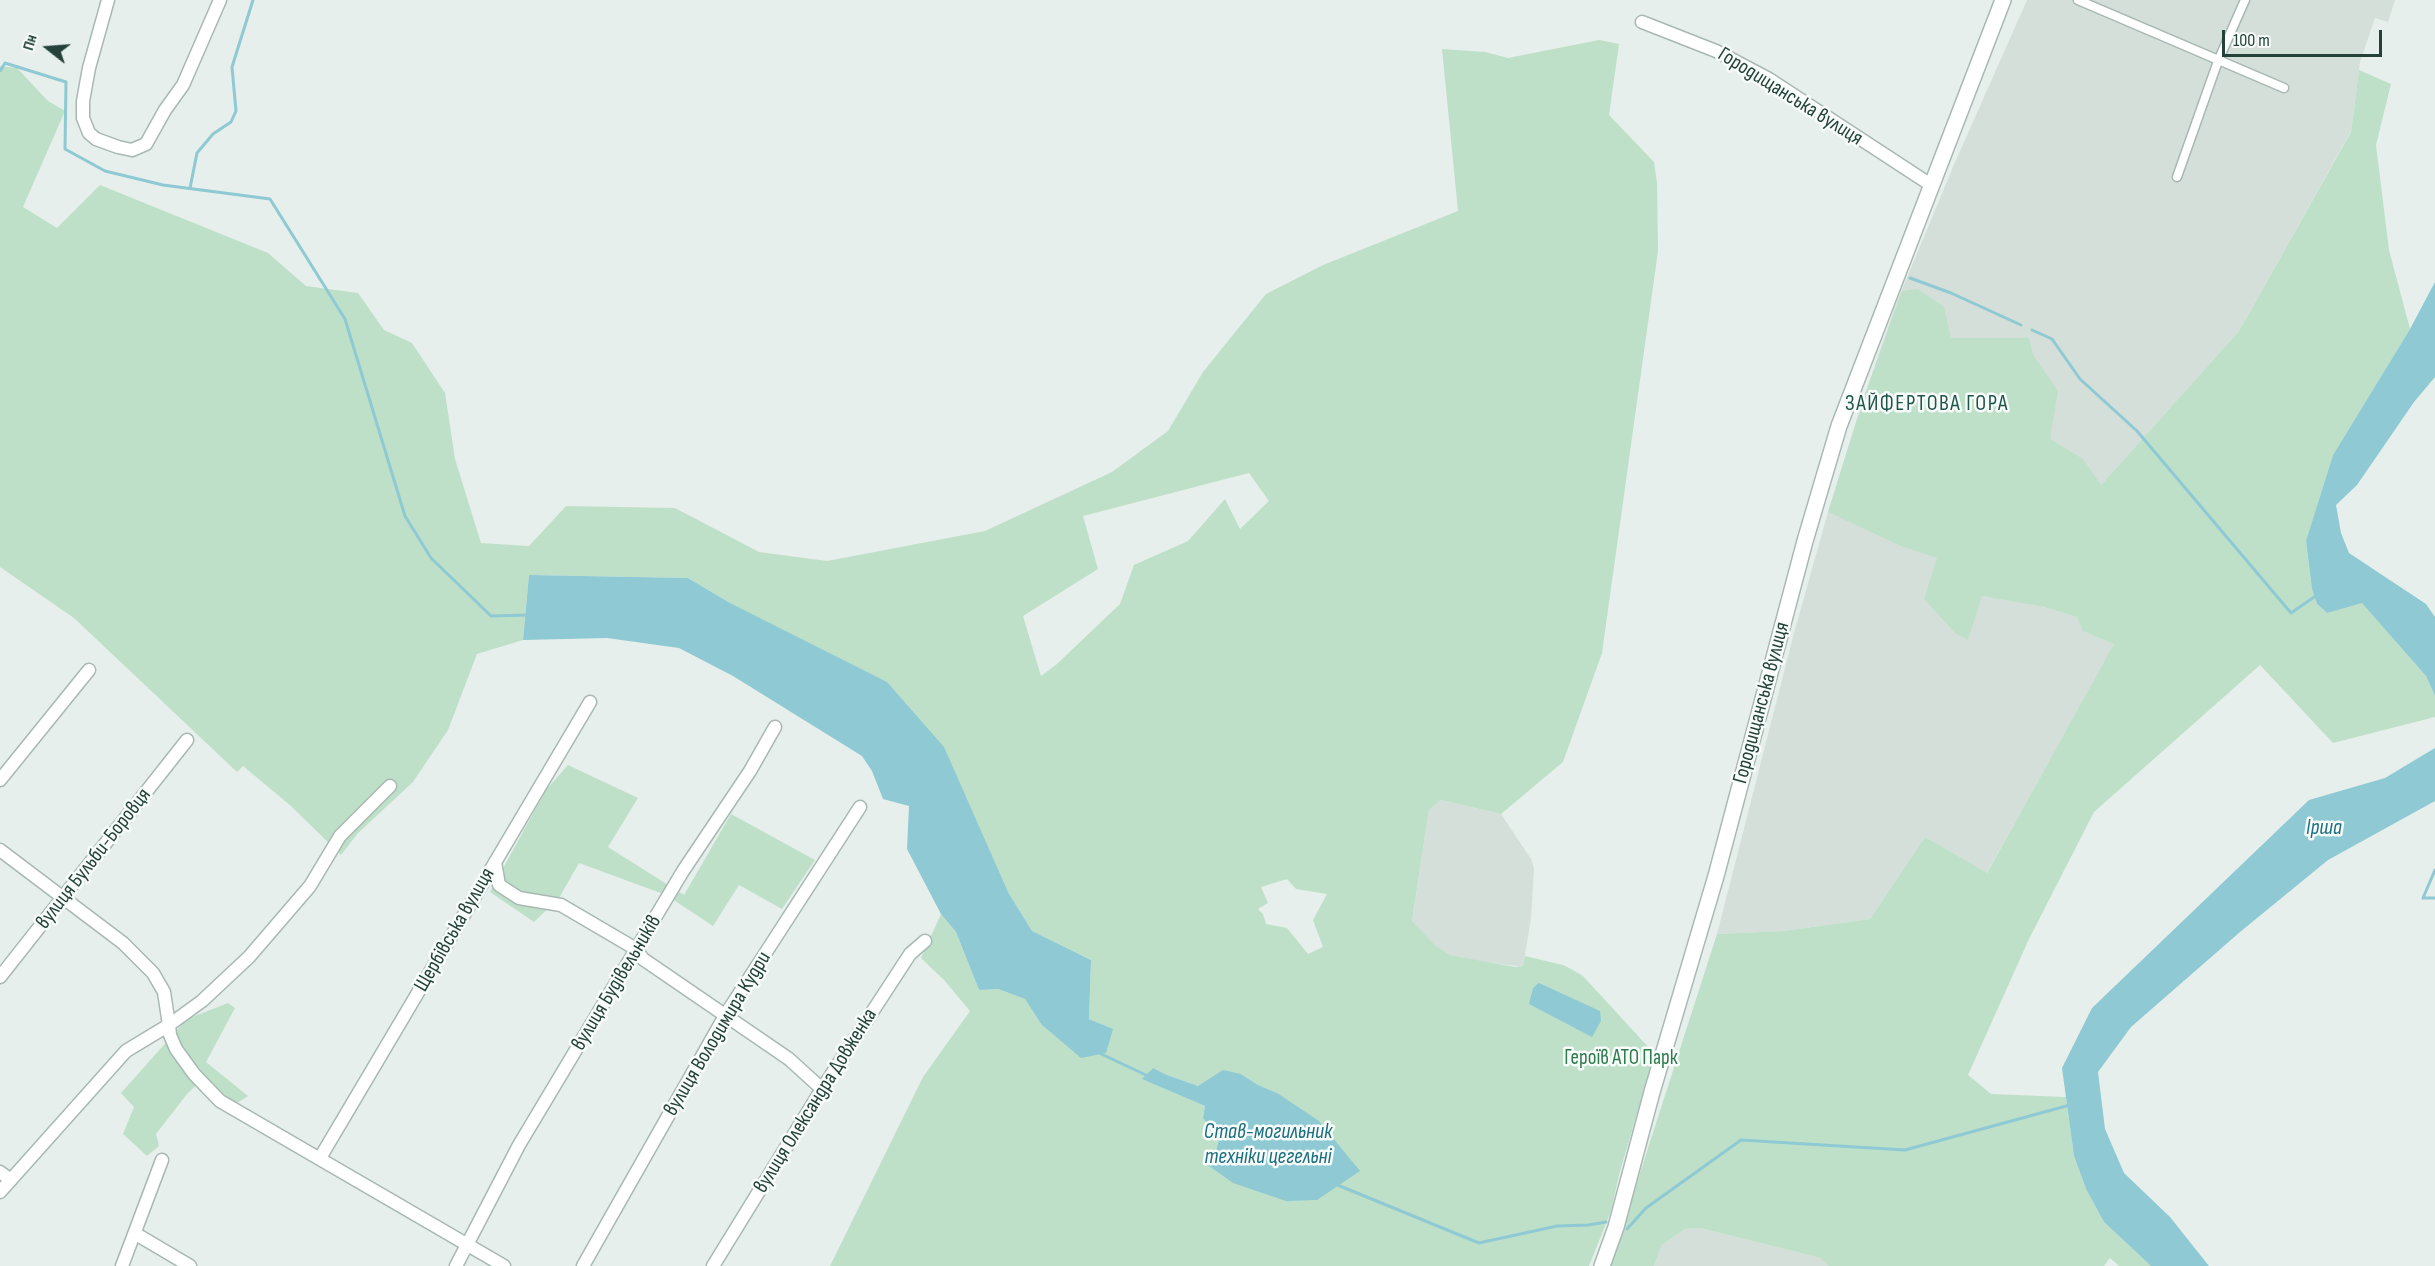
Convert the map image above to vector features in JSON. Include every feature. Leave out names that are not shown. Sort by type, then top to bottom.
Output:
[{"type":"street","points":[[108,0],[93,46],[82,109],[86,129],[96,139],[128,150],[137,149],[146,144],[165,110],[183,85],[220,0]]},
{"type":"street","name":"Городищанська вулиця","points":[[1602,1266],[1616,1227],[1652,1092],[1721,859],[1822,480],[1849,399],[2003,0]]},
{"type":"street","points":[[2078,0],[2284,88]]},
{"type":"street","points":[[2177,177],[2218,61],[2245,0]]},
{"type":"street","name":"Городищанська вулиця","points":[[1642,22],[1716,51],[1768,79],[1931,185]]},
{"type":"street","points":[[0,780],[89,670]]},
{"type":"street","name":"Щербівська вулиця","points":[[320,1158],[590,702]]},
{"type":"street","name":"вулиця Будівельників","points":[[456,1266],[469,1245],[519,1145],[683,871],[750,771],[775,727]]},
{"type":"street","name":"вулиця Бульби-Боровця","points":[[0,977],[187,740]]},
{"type":"street","points":[[0,1192],[126,1051],[202,1002],[249,957],[310,886],[340,836],[390,786]]},
{"type":"street","name":"вулиця Володимира Кудри","points":[[583,1266],[726,1014],[861,807]]},
{"type":"street","points":[[0,850],[123,943],[153,973],[161,985],[166,1001],[173,1041],[186,1063],[220,1101],[504,1266]]},
{"type":"street","points":[[495,861],[499,885],[519,898],[561,905],[636,950],[643,959],[789,1059],[822,1089]]},
{"type":"street","name":"вулиця Олександра Довженка","points":[[713,1266],[822,1089],[910,954],[925,941]]},
{"type":"street","points":[[122,1266],[136,1234],[162,1160]]},
{"type":"street","points":[[0,1172],[10,1180]]},
{"type":"street","points":[[136,1234],[190,1266]]},
{"type":"shaded area","points":[[2027,0],[2395,0],[2388,22],[2375,18],[2360,62],[2351,131],[2239,331],[2101,485],[2043,607],[2078,617],[2084,631],[2115,644],[1986,874],[1925,837],[1870,919],[1783,931],[1717,934],[1794,633],[1863,400],[1896,304],[1953,167]]},
{"type":"shaded area","points":[[1441,800],[1501,814],[1531,859],[1534,869],[1531,918],[1523,967],[1450,955],[1440,950],[1412,922],[1429,810]]},
{"type":"shaded area","points":[[1700,1228],[1822,1258],[1828,1266],[1654,1266],[1662,1245],[1685,1229]]},
{"type":"green space","name":"Героїв АТО Парк","points":[[1599,40],[1619,44],[1609,115],[1654,162],[1657,183],[1658,251],[1602,653],[1563,762],[1501,814],[1441,800],[1429,810],[1412,921],[1436,946],[1450,955],[1515,967],[1523,966],[1525,956],[1563,965],[1573,970],[1583,976],[1651,1050],[1653,1059],[1619,1175],[1611,1211],[1589,1266],[830,1266],[923,1077],[970,1011],[944,980],[921,958],[941,914],[956,932],[979,990],[998,989],[1025,999],[1041,1024],[1112,1029],[1089,1019],[1091,960],[1032,931],[1008,892],[730,603],[688,578],[529,575],[523,640],[477,654],[448,730],[413,782],[358,833],[341,855],[291,806],[243,766],[237,772],[74,618],[0,567],[0,66],[17,68],[48,101],[65,111],[23,207],[57,228],[100,185],[268,253],[306,286],[358,293],[384,330],[412,343],[445,393],[455,459],[481,543],[529,546],[566,506],[675,508],[759,552],[827,561],[985,531],[1112,472],[1168,431],[1203,372],[1266,294],[1323,265],[1458,211],[1442,49],[1485,52],[1508,58]],"holes":[[[1249,473],[1269,501],[1240,529],[1225,499],[1188,541],[1134,565],[1120,604],[1057,664],[1041,676],[1023,616],[1098,569],[1083,516]],[[1287,879],[1296,889],[1327,894],[1313,920],[1323,947],[1308,954],[1287,928],[1266,924],[1263,914],[1258,909],[1268,903],[1261,887]],[[1153,1068],[1198,1086],[1241,1074],[1277,1093],[1215,1153],[1219,1140],[1203,1118],[1205,1106],[1143,1079]]]},
{"type":"green space","points":[[2359,70],[2391,84],[2376,145],[2389,250],[2410,329],[2333,455],[2306,542],[2312,589],[2317,604],[2327,613],[2362,602],[2426,676],[2435,696],[2435,717],[2333,743],[2260,665],[2094,812],[2029,939],[1968,1075],[1991,1094],[2066,1097],[2074,1156],[2086,1189],[2104,1222],[2151,1266],[2119,1266],[2110,1258],[2104,1266],[1828,1266],[1821,1258],[1700,1228],[1685,1229],[1662,1245],[1654,1266],[1610,1266],[1717,934],[1783,931],[1870,919],[1925,837],[1987,873],[2114,644],[2083,631],[2077,617],[2040,606],[1982,596],[1968,640],[1955,633],[1924,599],[1937,558],[1901,546],[1828,512],[1863,400],[1902,291],[1918,289],[1944,307],[1951,338],[2029,338],[2033,355],[2058,391],[2050,439],[2083,459],[2101,485],[2239,331],[2351,132]]},
{"type":"green space","points":[[568,765],[638,798],[608,847],[684,895],[731,814],[815,860],[782,909],[739,885],[713,926],[666,895],[579,863],[559,898],[534,922],[490,892],[546,790]]},
{"type":"green space","points":[[228,1003],[235,1008],[206,1062],[248,1096],[237,1103],[227,1098],[205,1077],[187,1094],[156,1134],[159,1146],[147,1156],[123,1134],[134,1107],[121,1093],[187,1019]]},
{"type":"water","points":[[2435,282],[2435,377],[2414,402],[2357,485],[2336,505],[2341,533],[2349,553],[2426,604],[2435,617],[2435,696],[2426,676],[2362,603],[2327,613],[2317,604],[2312,589],[2306,541],[2333,455],[2410,329]]},
{"type":"water","points":[[529,575],[688,578],[730,603],[887,682],[944,747],[1008,892],[1032,931],[1091,960],[1089,1019],[1113,1029],[1106,1053],[1081,1058],[1041,1024],[1025,999],[998,989],[979,990],[956,932],[941,914],[907,849],[909,806],[883,799],[872,771],[862,756],[733,676],[679,648],[607,638],[523,640]]},
{"type":"water","name":"Ірша","points":[[2435,748],[2435,801],[2328,860],[2240,932],[2131,1027],[2098,1072],[2105,1129],[2124,1173],[2170,1217],[2209,1266],[2151,1266],[2104,1222],[2086,1189],[2074,1156],[2062,1068],[2092,1008],[2309,800],[2385,778]]},
{"type":"water","points":[[1539,983],[1600,1011],[1601,1021],[1592,1037],[1529,1004],[1533,988]]},
{"type":"water","name":"Став-могильник техніки цегельні","points":[[1153,1068],[1198,1086],[1223,1070],[1241,1074],[1277,1093],[1319,1121],[1360,1171],[1317,1200],[1286,1201],[1233,1183],[1205,1163],[1215,1153],[1219,1140],[1203,1118],[1205,1106],[1142,1079]]},
{"type":"waterway","points":[[190,188],[197,153],[213,134],[231,122],[236,111],[232,67],[253,0]]},
{"type":"waterway","points":[[0,71],[5,63],[66,82],[65,149],[105,171],[163,185],[270,199],[345,319],[405,516],[431,558],[491,616],[528,615]]},
{"type":"waterway","points":[[1910,278],[1951,293],[2021,325]]},
{"type":"waterway","points":[[2032,330],[2052,339],[2080,379],[2137,431],[2291,613],[2317,595]]},
{"type":"waterway","points":[[2435,870],[2423,898],[2435,898]]},
{"type":"waterway","points":[[1097,1052],[1148,1076]]},
{"type":"waterway","points":[[1627,1229],[1646,1208],[1741,1140],[1905,1150],[2070,1105]]},
{"type":"waterway","points":[[1335,1184],[1479,1243],[1557,1226],[1606,1222]]},
{"type":"district","name":"ЗАЙФЕРТОВА ГОРА","points":[[1927,404]]}]
